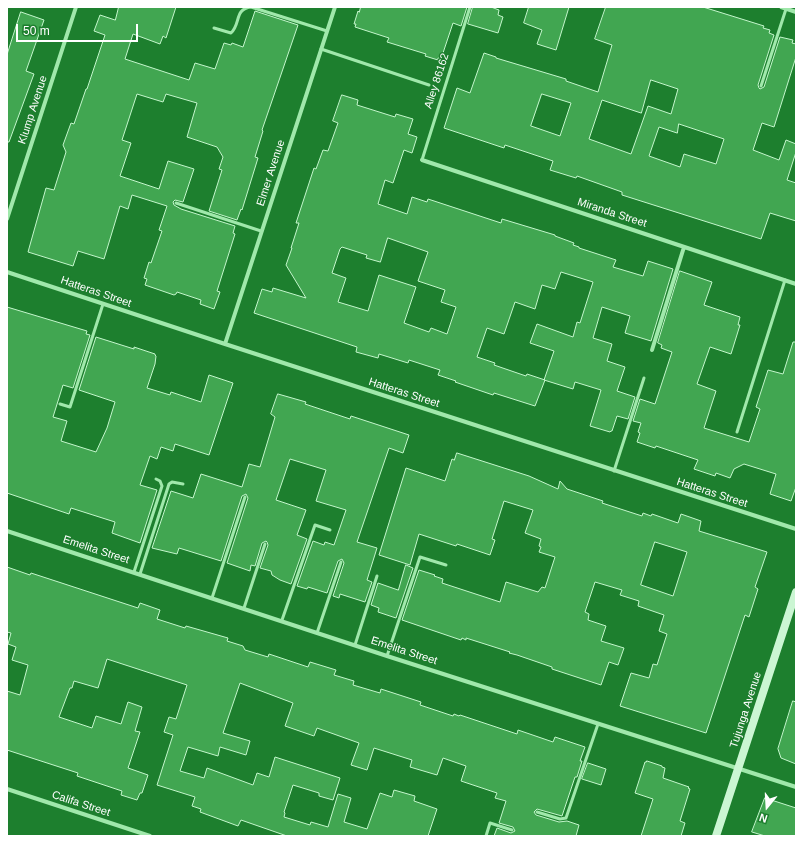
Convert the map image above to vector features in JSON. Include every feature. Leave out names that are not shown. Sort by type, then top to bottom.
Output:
[{"type":"street","name":"Klump Avenue","points":[[7,219],[76,7]]},
{"type":"street","name":"Elmer Avenue","points":[[225,344],[335,7]]},
{"type":"street","points":[[781,7],[796,12]]},
{"type":"street","name":"Miranda Street","points":[[422,160],[796,284]]},
{"type":"street","points":[[652,350],[684,247]]},
{"type":"street","name":"Hatteras Street","points":[[7,272],[614,471],[796,529]]},
{"type":"street","name":"Emelita Street","points":[[7,531],[282,620],[387,656],[796,787]]},
{"type":"street","name":"Tujunga Avenue","points":[[716,836],[796,592]]},
{"type":"street","name":"Califa Street","points":[[7,790],[150,836]]},
{"type":"lane","points":[[214,28],[231,33],[234,30],[241,12],[246,8],[252,7],[327,31]]},
{"type":"lane","name":"Alley 86162","points":[[422,160],[470,7]]},
{"type":"lane","points":[[761,86],[786,9]]},
{"type":"lane","points":[[321,49],[429,85]]},
{"type":"lane","points":[[176,203],[261,231]]},
{"type":"lane","points":[[737,432],[785,280]]},
{"type":"lane","points":[[60,404],[70,407],[103,304]]},
{"type":"lane","points":[[614,471],[644,378]]},
{"type":"lane","points":[[134,572],[162,486],[160,481],[156,479]]},
{"type":"lane","points":[[140,574],[169,484],[172,482],[183,484]]},
{"type":"lane","points":[[212,598],[245,497]]},
{"type":"lane","points":[[282,620],[315,525],[330,530]]},
{"type":"lane","points":[[244,608],[265,544]]},
{"type":"lane","points":[[387,656],[420,557],[446,565]]},
{"type":"lane","points":[[317,633],[341,562]]},
{"type":"lane","points":[[355,645],[377,576]]},
{"type":"lane","points":[[538,812],[560,819],[566,818],[598,724]]},
{"type":"lane","points":[[486,836],[490,823],[512,830]]},
{"type":"building","points":[[119,7],[176,7],[166,38],[163,36],[160,44],[133,34],[125,59],[189,80],[195,63],[215,69],[224,43],[231,45],[232,43],[243,47],[255,11],[298,25],[262,130],[263,131],[255,157],[258,158],[242,210],[241,209],[237,220],[209,211],[222,170],[219,169],[223,157],[217,147],[187,137],[197,103],[166,94],[163,102],[137,94],[122,140],[131,143],[120,176],[159,189],[168,161],[194,169],[183,202],[175,200],[173,202],[174,205],[181,209],[235,226],[233,233],[235,234],[217,291],[220,292],[214,309],[200,304],[201,300],[177,292],[174,295],[145,285],[147,279],[144,278],[162,231],[159,230],[167,206],[132,195],[128,209],[120,206],[104,259],[78,251],[73,266],[28,252],[46,188],[54,190],[66,152],[63,145],[71,123],[74,124],[105,35],[94,31],[100,15],[115,20]]},
{"type":"building","points":[[361,7],[467,7],[461,26],[453,23],[441,59],[438,58],[438,60],[425,56],[426,54],[387,42],[389,38],[355,27],[356,24],[354,24],[358,11],[359,12]]},
{"type":"building","points":[[473,7],[491,7],[499,10],[498,15],[503,17],[498,33],[468,24]]},
{"type":"building","points":[[529,7],[569,7],[556,50],[537,44],[542,30],[524,23]]},
{"type":"building","points":[[606,7],[703,7],[764,26],[763,28],[770,30],[769,33],[774,35],[758,85],[760,89],[764,87],[780,37],[793,40],[792,43],[796,44],[796,57],[774,127],[762,123],[753,150],[779,160],[786,140],[796,144],[796,152],[787,180],[796,183],[796,221],[770,213],[761,239],[622,195],[622,192],[577,176],[576,178],[550,170],[553,161],[505,145],[504,148],[444,128],[457,88],[470,93],[484,53],[566,79],[566,81],[598,92],[612,45],[595,39]],"holes":[[[651,80],[678,89],[671,114],[648,106],[631,154],[589,139],[602,100],[641,113]],[[542,94],[571,103],[560,136],[531,126]],[[679,124],[724,139],[716,164],[684,154],[680,167],[649,156],[659,127],[677,133]]]},
{"type":"building","points":[[21,12],[44,20],[26,71],[34,74],[9,142],[7,142],[7,55]]},
{"type":"building","points":[[342,95],[358,100],[357,105],[395,117],[396,114],[413,119],[408,134],[417,137],[412,153],[404,150],[393,183],[385,180],[378,204],[407,214],[412,197],[427,202],[428,199],[501,223],[502,219],[555,235],[574,243],[573,245],[579,248],[616,260],[613,267],[643,276],[648,261],[673,269],[651,341],[625,333],[630,316],[602,307],[593,338],[612,344],[607,361],[625,367],[617,391],[635,397],[628,419],[617,416],[612,431],[610,432],[590,426],[601,390],[575,382],[573,389],[545,380],[535,406],[494,393],[493,395],[455,382],[456,381],[438,375],[440,370],[409,360],[408,363],[379,354],[378,358],[356,352],[357,347],[254,313],[262,289],[272,292],[273,288],[306,298],[286,265],[299,223],[296,223],[314,168],[316,169],[323,150],[328,151],[338,123],[333,121]],"holes":[[[388,238],[428,252],[418,281],[445,290],[441,302],[456,307],[447,334],[431,328],[429,332],[404,323],[416,287],[379,275],[368,311],[338,302],[346,278],[332,273],[342,247],[367,255],[366,258],[380,262]],[[561,272],[593,282],[580,323],[577,322],[573,337],[537,324],[530,343],[554,351],[544,380],[527,374],[526,376],[494,365],[495,363],[477,357],[487,328],[504,334],[515,302],[535,309],[542,285],[555,289]]]},
{"type":"building","points":[[680,271],[712,282],[704,305],[740,317],[738,325],[740,325],[731,354],[710,347],[697,384],[716,391],[704,428],[749,442],[760,409],[756,407],[768,370],[783,374],[793,342],[796,342],[796,487],[791,501],[770,494],[776,474],[744,464],[734,469],[730,478],[716,473],[715,476],[694,469],[698,460],[656,446],[655,448],[637,442],[641,423],[633,421],[640,399],[655,404],[672,352],[661,348],[662,345],[658,343]]},
{"type":"building","points":[[7,307],[87,331],[86,334],[90,335],[73,388],[63,385],[53,417],[67,421],[61,441],[96,452],[107,428],[115,402],[79,390],[96,337],[155,354],[155,364],[147,388],[170,395],[171,392],[201,402],[209,375],[233,383],[209,455],[175,444],[173,451],[161,447],[157,459],[150,456],[140,485],[157,490],[140,543],[112,533],[115,522],[71,508],[69,514],[7,493]]},
{"type":"building","points":[[278,394],[306,402],[305,404],[350,419],[351,416],[409,435],[403,453],[389,448],[357,542],[377,548],[367,580],[372,582],[365,602],[340,594],[339,598],[333,596],[344,563],[342,559],[338,561],[327,593],[308,587],[307,589],[297,586],[313,541],[324,545],[325,542],[334,545],[346,510],[316,501],[326,470],[290,459],[276,500],[306,510],[297,535],[307,539],[291,584],[272,575],[271,571],[260,568],[268,545],[266,541],[262,543],[255,566],[251,565],[250,571],[227,563],[248,498],[246,494],[242,496],[221,561],[179,548],[177,554],[152,548],[171,491],[193,498],[201,474],[242,487],[249,464],[260,467],[275,417],[271,414]]},
{"type":"building","points":[[457,453],[529,476],[558,489],[560,481],[567,489],[603,501],[602,503],[642,516],[643,513],[651,516],[652,514],[678,523],[681,514],[701,521],[699,531],[767,552],[755,587],[758,589],[749,617],[745,615],[706,733],[620,706],[631,673],[649,678],[653,664],[657,665],[667,634],[659,631],[664,615],[638,606],[639,601],[620,595],[622,590],[595,582],[585,612],[589,614],[588,620],[606,626],[601,641],[624,648],[618,665],[609,662],[601,685],[552,669],[552,667],[509,653],[510,652],[466,638],[466,640],[462,638],[461,640],[402,620],[419,570],[443,579],[442,583],[500,602],[506,582],[538,592],[542,587],[545,588],[555,557],[539,552],[541,547],[539,546],[541,539],[525,533],[533,510],[504,501],[492,539],[495,540],[490,555],[419,534],[410,565],[379,555],[406,468],[445,481],[452,459],[454,460]],"holes":[[[655,542],[687,552],[673,596],[641,585]]]},
{"type":"building","points":[[406,565],[413,568],[396,618],[378,612],[379,608],[371,605],[378,583],[398,590]]},
{"type":"building","points":[[7,567],[30,575],[31,573],[138,608],[140,603],[160,610],[157,619],[185,628],[186,626],[228,638],[227,641],[243,646],[245,650],[268,657],[269,654],[308,667],[310,662],[336,670],[334,675],[354,681],[353,685],[380,693],[381,689],[421,702],[420,705],[453,716],[454,714],[460,715],[517,734],[518,730],[553,742],[555,737],[585,747],[580,761],[582,761],[577,777],[575,777],[562,816],[537,809],[534,812],[536,815],[559,822],[567,821],[579,825],[576,836],[494,836],[497,828],[511,833],[515,831],[513,827],[499,823],[506,801],[495,798],[497,793],[461,781],[466,766],[443,758],[437,775],[410,767],[412,760],[374,748],[367,770],[351,765],[359,743],[317,728],[314,736],[285,726],[293,703],[240,683],[223,733],[250,741],[246,755],[220,747],[218,756],[188,747],[180,771],[204,778],[207,768],[253,785],[257,773],[269,777],[275,757],[340,778],[333,800],[319,796],[319,793],[293,785],[284,812],[284,817],[310,825],[311,822],[328,827],[338,794],[351,798],[344,822],[367,829],[380,793],[392,797],[394,790],[415,796],[414,801],[437,809],[428,836],[287,836],[241,820],[238,826],[200,812],[201,809],[192,806],[195,797],[157,785],[173,735],[164,732],[169,717],[176,719],[187,685],[107,659],[98,688],[74,681],[59,717],[92,728],[96,716],[121,724],[128,702],[142,707],[135,731],[140,732],[128,768],[148,775],[142,793],[140,793],[137,800],[121,795],[122,791],[77,776],[78,773],[7,750],[7,691],[20,695],[28,665],[12,660],[16,647],[8,644],[11,633],[7,632]]},
{"type":"building","points":[[793,701],[796,702],[796,764],[781,758],[778,749]]},
{"type":"building","points":[[647,761],[665,768],[663,778],[689,787],[688,788],[690,789],[680,821],[685,823],[681,836],[641,836],[653,799],[635,793],[645,762]]},
{"type":"building","points":[[588,763],[606,769],[601,785],[582,779]]},
{"type":"building","points":[[765,798],[796,808],[796,836],[765,836],[752,832]]}]
